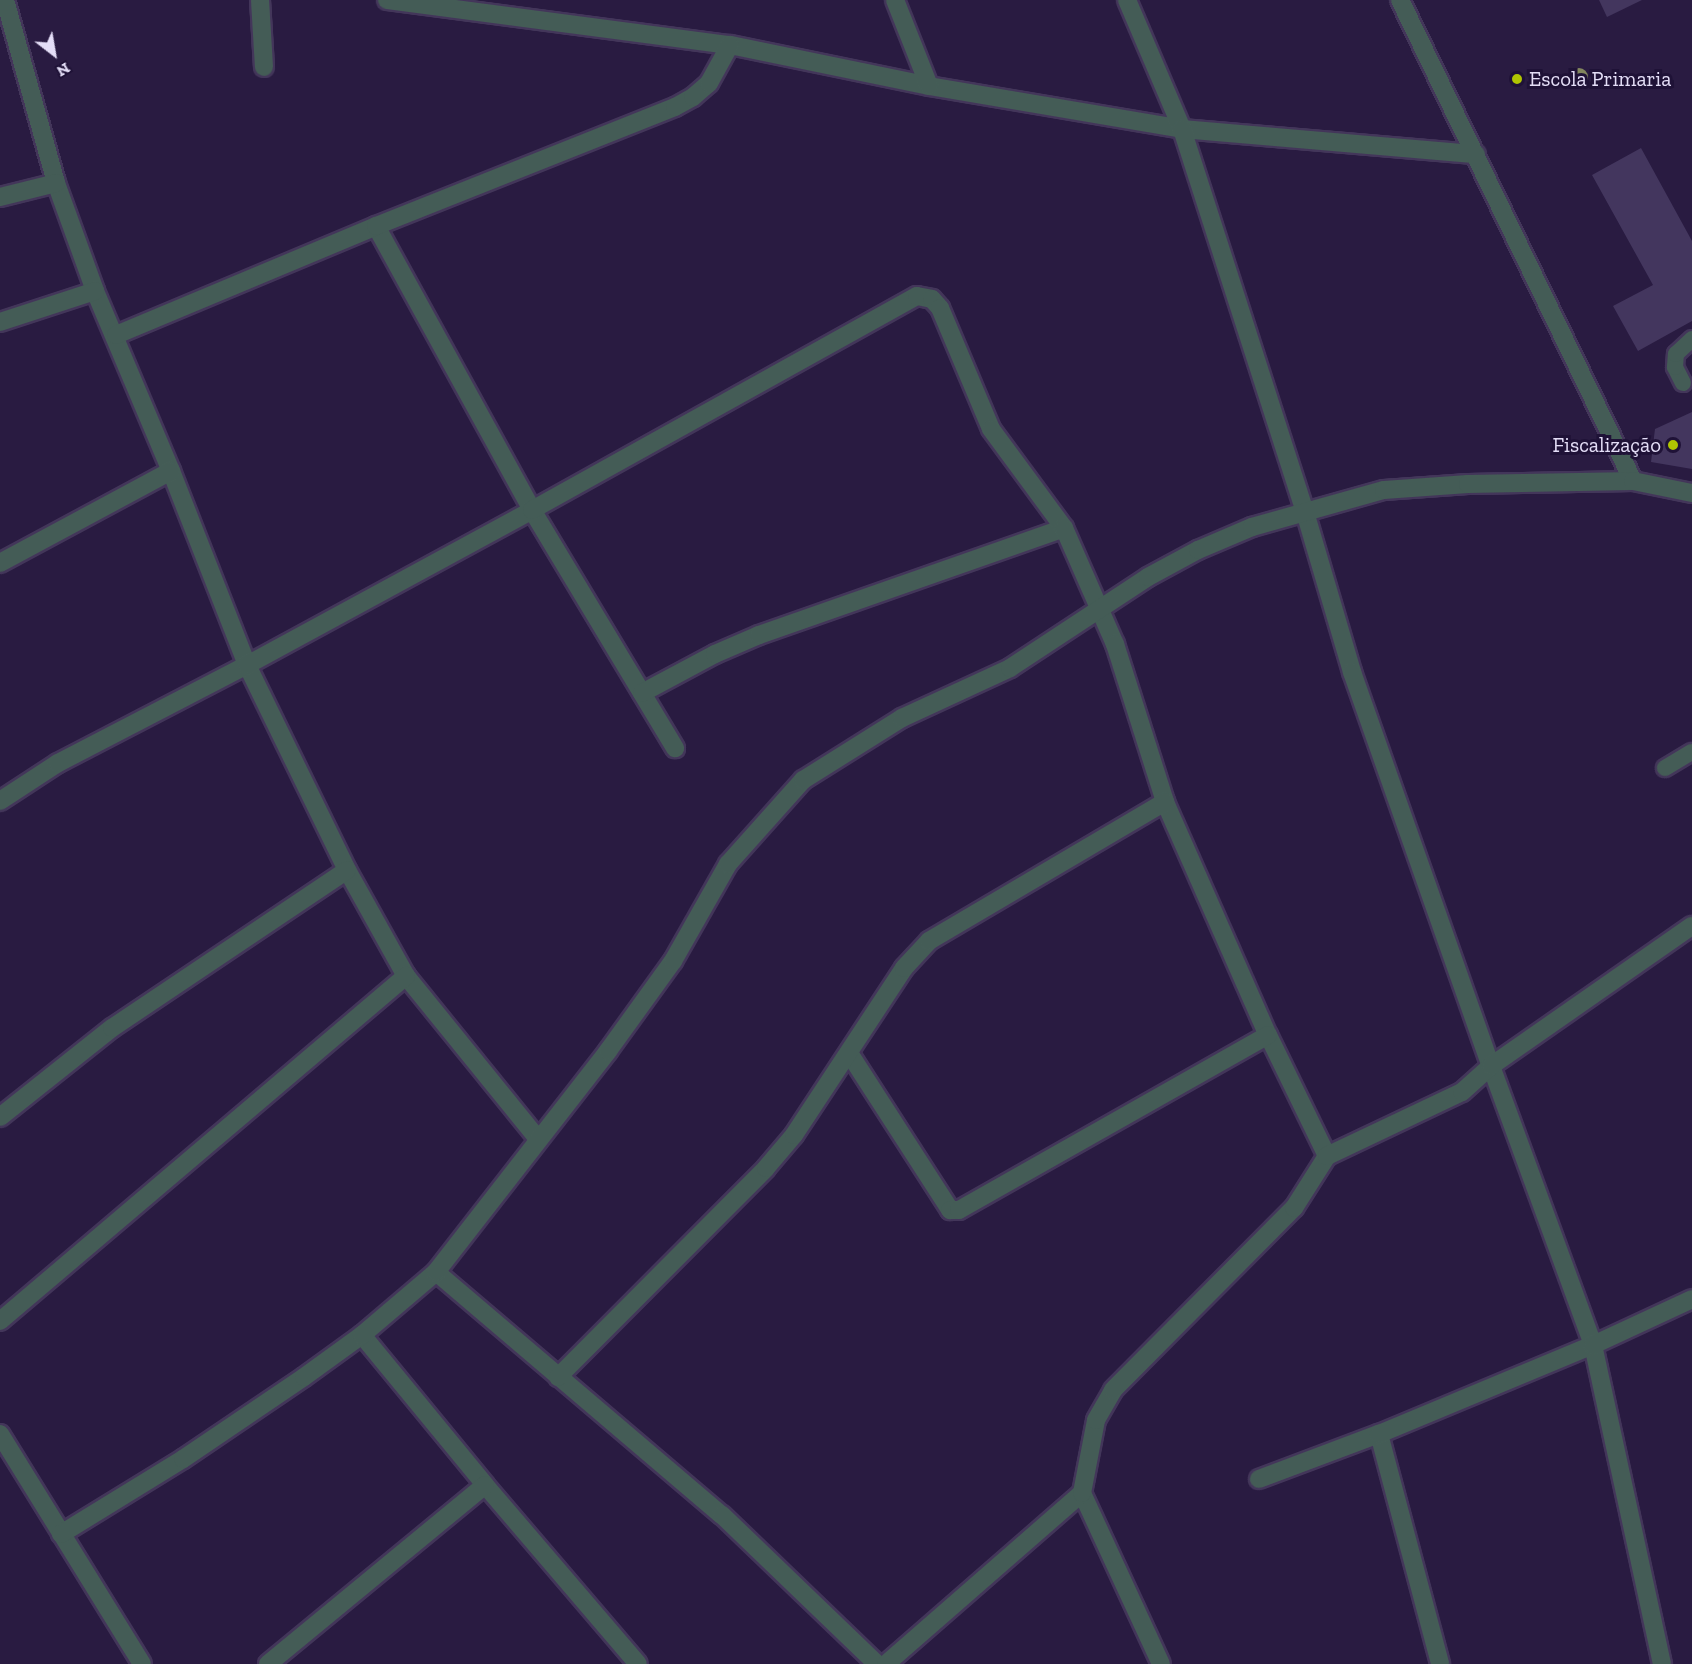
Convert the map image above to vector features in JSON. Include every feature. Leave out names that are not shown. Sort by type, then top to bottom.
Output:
[{"type":"street","points":[[5,0],[56,183],[95,291],[116,335],[247,665],[347,870],[406,976],[538,1139]]},
{"type":"street","points":[[260,0],[264,68]]},
{"type":"street","points":[[387,0],[730,45],[929,86],[1182,129],[1476,154]]},
{"type":"street","points":[[896,0],[929,86]]},
{"type":"street","points":[[1127,0],[1182,129],[1305,512],[1352,672],[1593,1346],[1662,1664]]},
{"type":"street","points":[[1400,0],[1633,481]]},
{"type":"street","points":[[116,335],[376,226],[675,107],[693,97],[709,83],[730,45]]},
{"type":"street","points":[[0,196],[56,183]]},
{"type":"street","points":[[376,226],[532,510],[675,748]]},
{"type":"street","points":[[0,322],[95,291]]},
{"type":"street","points":[[0,801],[58,763],[247,665],[917,296],[932,299],[940,308],[991,429],[1064,528],[1116,644],[1165,802],[1269,1035],[1327,1156]]},
{"type":"street","points":[[0,562],[171,471]]},
{"type":"street","points":[[61,1534],[183,1459],[362,1335],[436,1272],[609,1051],[673,961],[728,864],[803,780],[902,718],[1010,668],[1148,577],[1198,550],[1252,528],[1384,490],[1468,484],[1633,481],[1691,496]]},
{"type":"street","points":[[642,693],[715,654],[759,635],[1064,528]]},
{"type":"street","points":[[558,1377],[766,1168],[794,1135],[904,968],[929,940],[1165,802]]},
{"type":"street","points":[[0,1117],[112,1028],[347,870]]},
{"type":"street","points":[[1161,1664],[1082,1493],[1096,1420],[1113,1390],[1294,1208],[1327,1156],[1462,1092],[1491,1066],[1692,926]]},
{"type":"street","points":[[0,1321],[406,976]]},
{"type":"street","points":[[849,1053],[950,1210],[959,1210],[1269,1035]]},
{"type":"street","points":[[436,1272],[722,1515],[877,1664]]},
{"type":"street","points":[[1259,1479],[1379,1434],[1593,1346],[1692,1299]]},
{"type":"street","points":[[362,1335],[485,1485],[638,1664]]},
{"type":"street","points":[[0,1434],[142,1664]]},
{"type":"street","points":[[1379,1434],[1440,1664]]},
{"type":"street","points":[[268,1664],[485,1485]]},
{"type":"street","points":[[886,1664],[1082,1493]]},
{"type":"lane","points":[[1683,383],[1675,367],[1676,354],[1692,339]]},
{"type":"lane","points":[[1665,768],[1692,752]]},
{"type":"building","points":[[1599,0],[1642,0],[1607,17]]},
{"type":"building","points":[[1641,148],[1692,241],[1692,321],[1638,351],[1613,306],[1653,285],[1592,175]]},
{"type":"building","name":"Fiscalização","points":[[1692,412],[1692,469],[1651,462],[1655,429]]},
{"type":"place","name":"Escola Primaria","points":[[1517,79]]},
{"type":"place","name":"Fiscalização","points":[[1673,445]]}]
